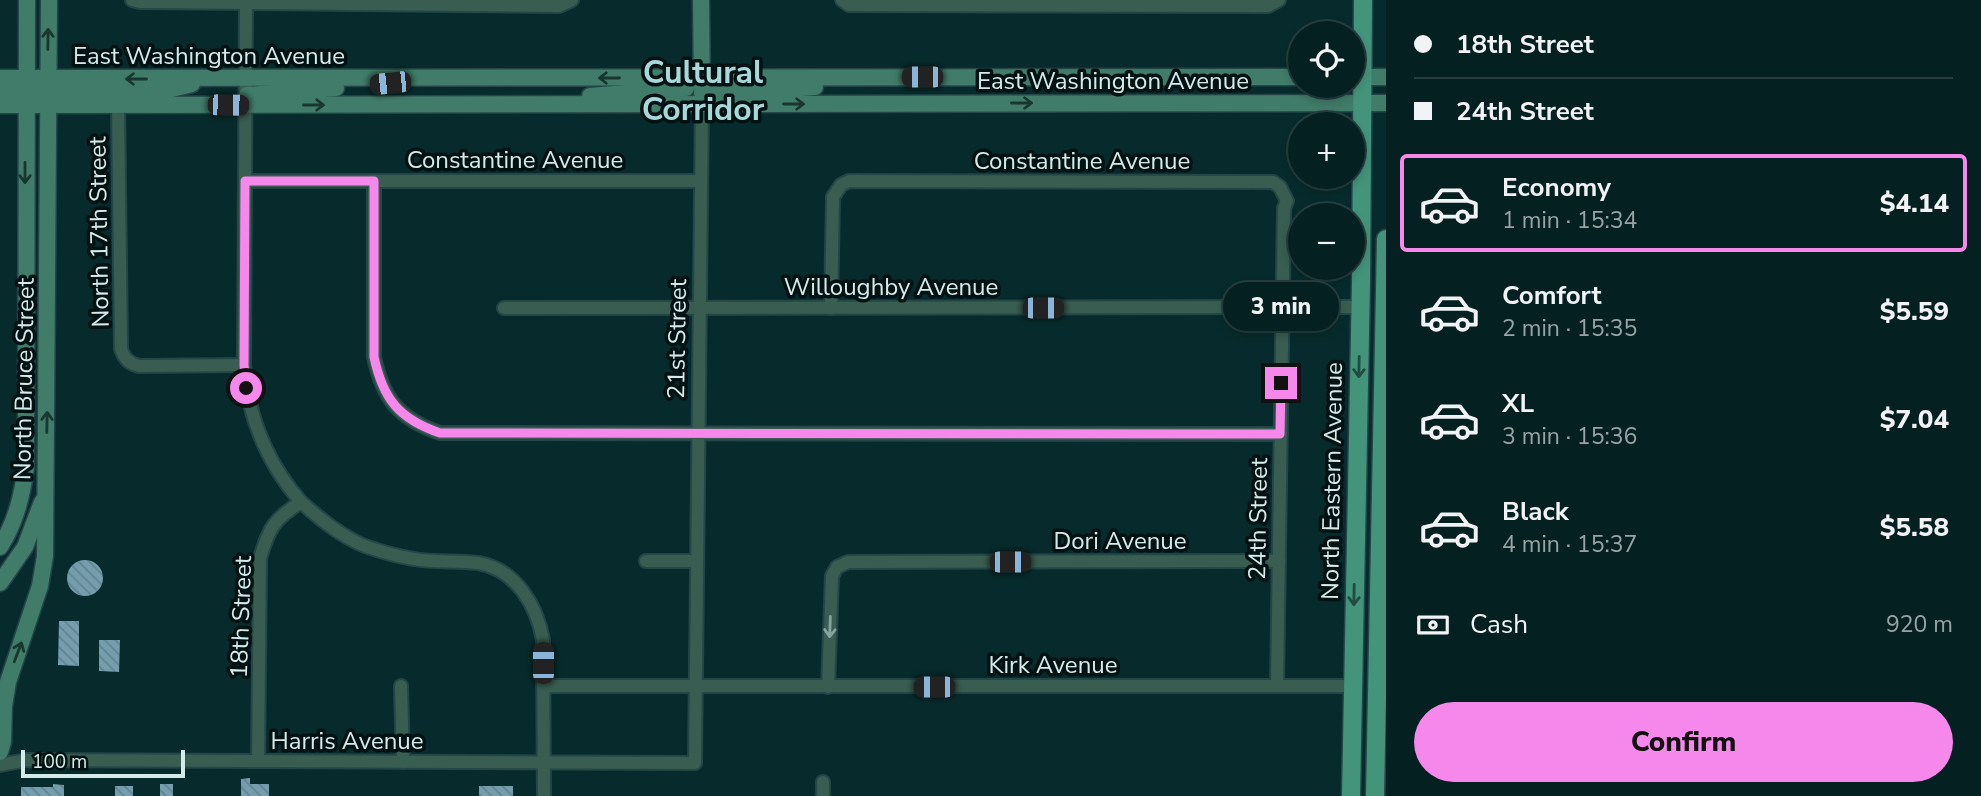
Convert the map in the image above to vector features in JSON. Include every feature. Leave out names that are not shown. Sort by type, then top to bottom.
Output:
[{"type":"main road","name":"North Bruce Street","points":[[0,547],[16,516],[26,467],[27,0]]},
{"type":"main road","name":"North Bruce Street","points":[[0,752],[8,682],[40,586],[45,556],[49,0]]},
{"type":"main road","name":"21st Street","points":[[701,0],[702,91]]},
{"type":"main road","name":"North Eastern Avenue","points":[[1362,21],[1363,0]]},
{"type":"main road","name":"East Washington Avenue","points":[[0,105],[26,91],[48,92],[204,79],[246,93],[539,104],[600,94],[702,91],[869,77],[1288,77]]},
{"type":"main road","points":[[1365,77],[1386,77]]},
{"type":"main road","name":"East Washington Avenue","points":[[0,78],[26,91],[118,104],[429,79],[702,91],[1386,103]]},
{"type":"main road","points":[[0,90],[26,91]]},
{"type":"main road","name":"North Eastern Avenue","points":[[1350,796],[1361,307],[1362,98]]},
{"type":"main road","name":"North Eastern Avenue","points":[[1375,796],[1381,760],[1386,239]]},
{"type":"main road","points":[[1361,283],[1370,303],[1370,341],[1385,359]]},
{"type":"main road","points":[[0,583],[24,547],[46,490]]},
{"type":"main road","points":[[1353,650],[1366,669],[1365,744],[1381,760]]},
{"type":"street","points":[[132,0],[559,6],[572,0]]},
{"type":"street","points":[[842,0],[849,5],[1198,6],[1268,6],[1279,0]]},
{"type":"street","points":[[246,2],[244,365],[246,388],[256,426],[271,461],[301,502],[319,518],[357,542],[374,550],[415,559],[481,563],[505,573],[524,591],[539,620],[543,640],[544,796]]},
{"type":"street","name":"21st Street","points":[[695,763],[702,91]]},
{"type":"street","name":"North 17th Street","points":[[118,104],[121,349],[124,358],[139,366],[244,365]]},
{"type":"street","name":"Constantine Avenue","points":[[245,181],[701,181]]},
{"type":"street","points":[[374,181],[374,357],[380,382],[392,404],[400,412],[420,426],[440,433],[1280,434]]},
{"type":"street","name":"Constantine Avenue","points":[[831,308],[833,197],[841,185],[849,181],[1273,182],[1280,187]]},
{"type":"street","name":"24th Street","points":[[1277,686],[1284,208],[1287,201],[1280,187]]},
{"type":"street","name":"Willoughby Avenue","points":[[504,308],[1361,307]]},
{"type":"street","name":"18th Street","points":[[258,761],[260,558],[267,537],[280,516],[301,502]]},
{"type":"street","points":[[646,561],[697,561]]},
{"type":"street","name":"Dori Avenue","points":[[828,687],[832,576],[837,567],[848,562],[1279,561]]},
{"type":"street","points":[[401,686],[402,762]]},
{"type":"street","name":"Kirk Avenue","points":[[543,686],[1352,687]]},
{"type":"street","name":"Harris Avenue","points":[[0,765],[27,760],[695,763]]},
{"type":"street","points":[[822,782],[823,796]]},
{"type":"building","points":[[85,560],[98,565],[103,578],[98,591],[85,596],[72,591],[67,578],[72,565]]},
{"type":"building","points":[[59,621],[79,621],[79,666],[58,665]]},
{"type":"building","points":[[99,640],[120,640],[119,672],[99,671]]},
{"type":"building","points":[[250,778],[250,784],[269,784],[269,796],[241,796],[241,779]]},
{"type":"building","points":[[53,784],[64,785],[64,796],[21,796],[21,787],[53,787]]},
{"type":"building","points":[[160,784],[173,784],[173,796],[160,796]]},
{"type":"building","points":[[115,786],[133,786],[133,796],[115,796]]},
{"type":"building","points":[[479,786],[513,786],[513,796],[479,796]]},
{"type":"district","name":"Cultural Corridor","points":[[703,90]]},
{"type":"route","points":[[246,388],[245,181],[374,181],[374,357],[380,382],[392,404],[400,412],[420,426],[440,433],[1280,434],[1281,383]]}]
